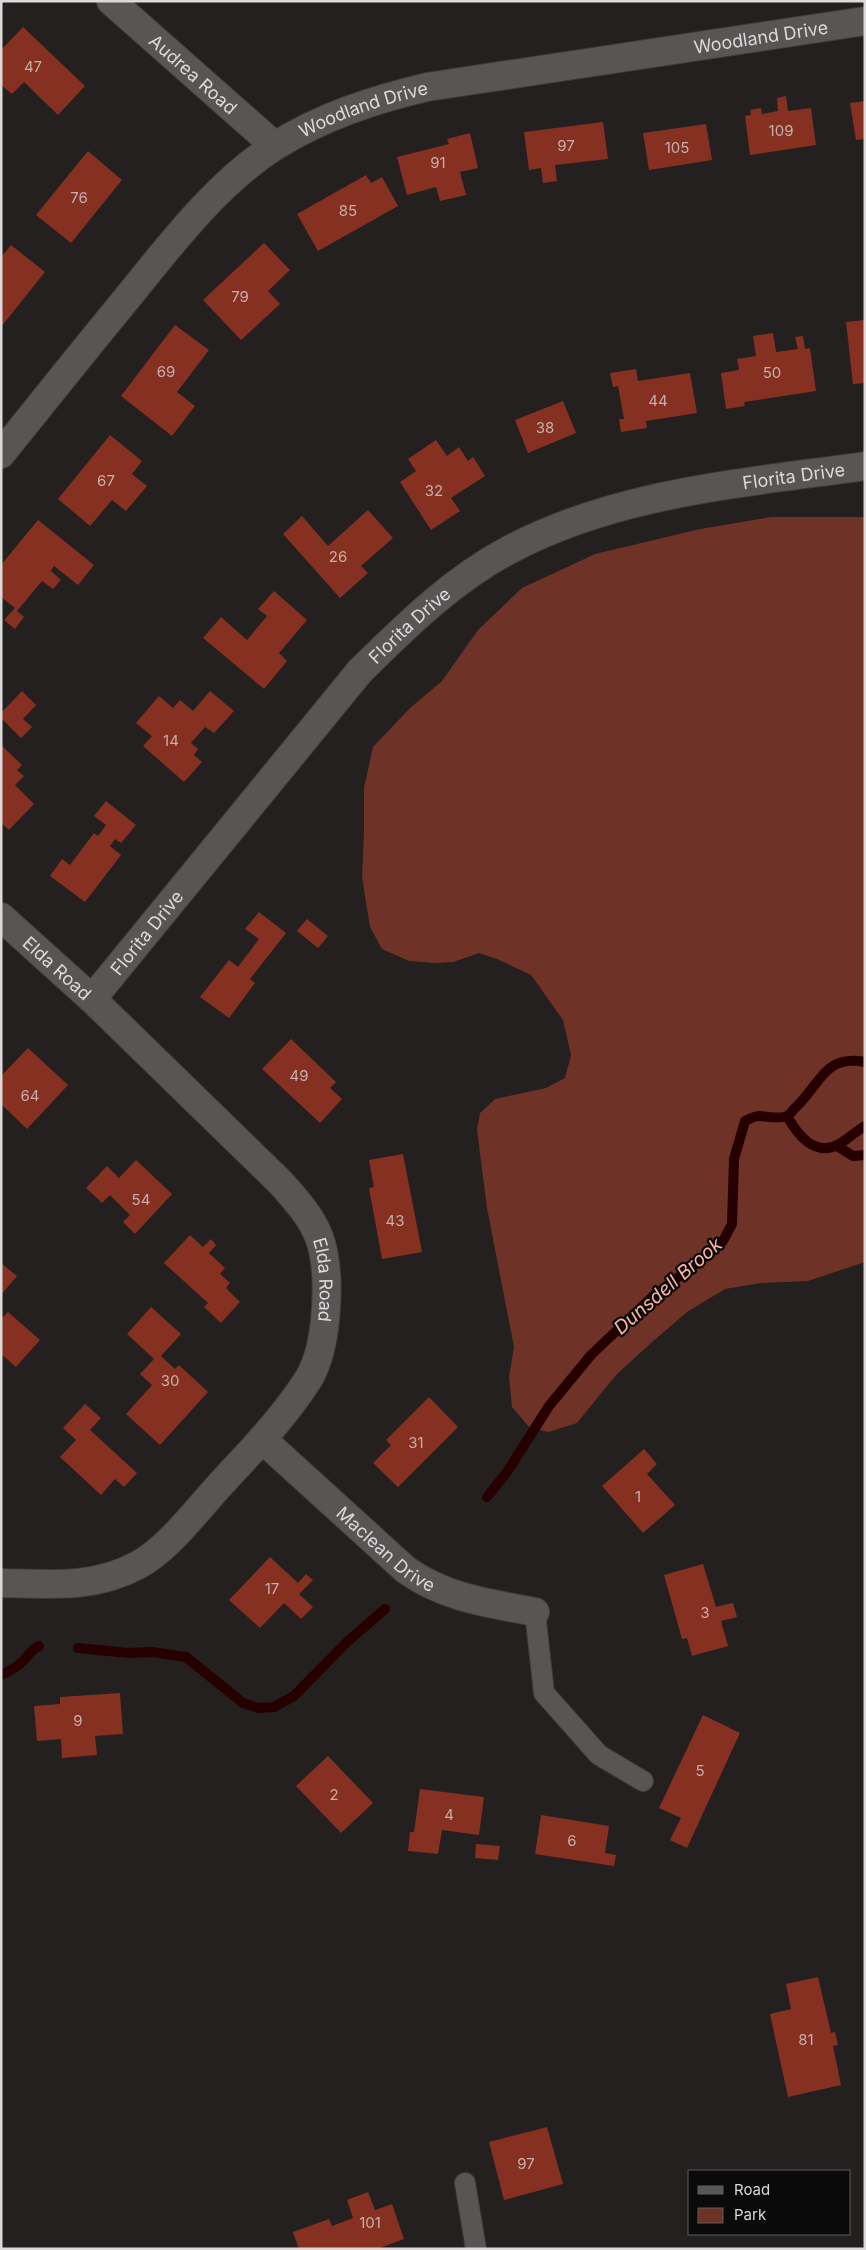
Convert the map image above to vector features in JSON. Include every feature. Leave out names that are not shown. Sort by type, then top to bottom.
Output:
[{"type":"street","name":"Audrea Road","points":[[111,1],[274,146]]},
{"type":"street","name":"Woodland Drive","points":[[1,454],[164,252],[202,209],[242,171],[274,146],[321,120],[372,101],[427,87],[865,21]]},
{"type":"street","name":"Florita Drive","points":[[92,999],[360,671],[444,594],[480,568],[510,550],[545,534],[630,504],[704,488],[865,466]]},
{"type":"street","name":"Elda Road","points":[[1,917],[92,999],[280,1182],[302,1206],[319,1238],[325,1272],[326,1300],[322,1348],[310,1377],[262,1439],[160,1550],[139,1565],[113,1576],[88,1583],[64,1585],[1,1583]]},
{"type":"street","name":"Maclean Drive","points":[[262,1439],[406,1570],[425,1584],[454,1595],[484,1603],[535,1612]]},
{"type":"lane","points":[[535,1612],[544,1692],[599,1755],[643,1781]]},
{"type":"lane","points":[[465,2183],[476,2249]]},
{"type":"green space","points":[[771,517],[865,517],[865,1262],[808,1281],[761,1283],[725,1289],[687,1312],[651,1343],[616,1375],[577,1423],[549,1432],[530,1428],[512,1407],[509,1377],[514,1347],[487,1208],[477,1130],[480,1113],[495,1099],[546,1088],[565,1078],[571,1055],[563,1020],[531,975],[497,959],[479,953],[453,962],[409,961],[382,949],[370,927],[362,877],[364,788],[373,747],[410,708],[442,681],[478,630],[522,588],[595,554],[700,529]]},
{"type":"building","points":[[23,27],[85,86],[58,115],[24,82],[12,94],[1,85],[1,50]]},
{"type":"building","points":[[786,96],[788,111],[811,108],[816,145],[750,155],[745,116],[751,115],[750,110],[761,108],[762,114],[778,111],[777,98]]},
{"type":"building","points":[[865,101],[865,139],[856,140],[850,103]]},
{"type":"building","points":[[603,122],[608,159],[555,165],[557,181],[543,183],[541,168],[529,170],[524,132]]},
{"type":"building","points":[[706,124],[712,160],[649,170],[643,133]]},
{"type":"building","points":[[470,133],[478,168],[460,172],[466,195],[440,201],[436,187],[407,195],[397,157],[449,144],[447,139]]},
{"type":"building","points":[[88,151],[122,180],[71,243],[36,215]]},
{"type":"building","points":[[366,175],[371,183],[382,177],[398,206],[318,251],[297,214]]},
{"type":"building","points":[[264,243],[290,270],[268,291],[280,304],[241,340],[203,300]]},
{"type":"building","points":[[11,245],[45,272],[1,327],[1,257]]},
{"type":"building","points":[[865,320],[865,383],[853,384],[846,322]]},
{"type":"building","points":[[175,325],[209,350],[177,392],[195,406],[172,436],[121,396]]},
{"type":"building","points":[[773,333],[776,352],[798,349],[795,337],[803,336],[805,349],[810,348],[816,391],[744,402],[745,406],[726,409],[721,373],[739,370],[737,359],[756,356],[753,336]]},
{"type":"building","points":[[636,369],[638,381],[690,373],[697,413],[646,421],[647,428],[621,432],[619,419],[624,419],[618,386],[613,387],[610,373]]},
{"type":"building","points":[[563,401],[576,433],[528,453],[515,420]]},
{"type":"building","points":[[110,435],[142,461],[132,474],[147,486],[126,511],[112,500],[90,526],[58,499]]},
{"type":"building","points":[[436,440],[447,456],[459,447],[468,461],[473,457],[485,476],[451,498],[460,511],[431,530],[400,482],[416,471],[408,459]]},
{"type":"building","points":[[368,510],[393,538],[361,566],[368,573],[340,598],[283,534],[302,516],[328,546]]},
{"type":"building","points":[[38,520],[94,565],[78,585],[54,566],[51,571],[61,580],[53,589],[42,581],[17,611],[24,617],[15,629],[4,620],[15,608],[1,597],[1,565]]},
{"type":"building","points":[[274,591],[307,620],[279,653],[287,661],[264,689],[203,638],[221,617],[247,640],[267,616],[258,609]]},
{"type":"building","points":[[22,691],[36,705],[23,719],[32,727],[21,738],[1,718],[1,713]]},
{"type":"building","points":[[210,691],[234,711],[214,733],[205,727],[191,743],[198,749],[194,755],[202,762],[184,782],[143,746],[152,736],[136,723],[159,696],[173,708],[180,700],[193,711]]},
{"type":"building","points":[[1,745],[22,765],[17,770],[24,776],[15,785],[34,804],[9,830],[1,823]]},
{"type":"building","points":[[106,801],[136,825],[121,843],[115,839],[110,846],[121,855],[85,902],[50,876],[62,859],[70,865],[94,833],[98,836],[106,825],[94,816]]},
{"type":"building","points":[[259,912],[286,933],[250,979],[255,983],[229,1018],[200,997],[229,960],[238,967],[259,939],[245,929]]},
{"type":"building","points":[[307,919],[328,936],[318,948],[297,931]]},
{"type":"building","points":[[291,1039],[336,1082],[330,1088],[342,1099],[320,1123],[262,1069]]},
{"type":"building","points":[[28,1048],[68,1085],[27,1129],[1,1104],[1,1076]]},
{"type":"building","points":[[403,1154],[422,1252],[382,1259],[369,1188],[374,1187],[369,1160]]},
{"type":"building","points":[[136,1160],[172,1194],[135,1234],[123,1222],[130,1215],[110,1195],[102,1203],[86,1188],[107,1166],[119,1178]]},
{"type":"building","points":[[190,1235],[203,1247],[211,1239],[216,1245],[209,1253],[225,1268],[220,1274],[230,1283],[226,1288],[240,1302],[221,1323],[204,1307],[208,1303],[164,1263]]},
{"type":"building","points":[[1,1263],[17,1276],[1,1295]]},
{"type":"building","points":[[151,1307],[181,1334],[161,1356],[175,1369],[179,1365],[208,1392],[160,1445],[126,1414],[152,1385],[140,1374],[154,1359],[127,1334]]},
{"type":"building","points":[[8,1312],[40,1340],[16,1367],[1,1354],[1,1319]]},
{"type":"building","points":[[429,1397],[458,1427],[398,1487],[373,1463],[391,1445],[386,1440]]},
{"type":"building","points":[[85,1404],[101,1418],[90,1430],[137,1473],[124,1487],[115,1479],[101,1495],[60,1457],[76,1440],[63,1428]]},
{"type":"building","points":[[644,1449],[657,1464],[647,1474],[675,1505],[643,1533],[602,1486]]},
{"type":"building","points":[[270,1557],[298,1583],[306,1574],[313,1580],[299,1594],[313,1607],[301,1619],[284,1603],[260,1628],[229,1600]]},
{"type":"building","points":[[703,1564],[716,1607],[733,1603],[737,1617],[721,1621],[728,1646],[692,1656],[687,1638],[682,1639],[664,1575]]},
{"type":"building","points":[[120,1693],[123,1734],[95,1736],[97,1755],[62,1758],[61,1739],[37,1741],[34,1706],[60,1704],[60,1697]]},
{"type":"building","points":[[703,1715],[740,1733],[687,1848],[670,1840],[681,1818],[659,1808]]},
{"type":"building","points":[[328,1756],[373,1803],[341,1833],[296,1786]]},
{"type":"building","points":[[420,1789],[484,1797],[479,1835],[442,1830],[438,1854],[408,1851],[410,1832],[414,1832]]},
{"type":"building","points":[[541,1815],[609,1826],[605,1853],[616,1855],[614,1866],[535,1854]]},
{"type":"building","points":[[476,1844],[500,1846],[498,1860],[475,1858]]},
{"type":"building","points":[[818,1977],[831,2033],[835,2032],[838,2045],[833,2046],[841,2085],[788,2097],[770,2014],[791,2009],[786,1984]]},
{"type":"building","points":[[547,2127],[563,2184],[504,2200],[489,2142]]},
{"type":"building","points":[[368,2192],[375,2210],[392,2204],[404,2239],[377,2249],[299,2249],[293,2232],[329,2219],[332,2226],[353,2218],[347,2200]]},
{"type":"waterway","name":"Dunsdell Brook","points":[[487,1497],[507,1472],[549,1406],[591,1355],[652,1297],[723,1241],[732,1224],[734,1159],[745,1121],[757,1116],[784,1117],[788,1115],[831,1067],[851,1061],[865,1062]]},
{"type":"waterway","points":[[787,1116],[796,1130],[808,1142],[822,1148],[830,1148],[839,1144],[865,1126]]},
{"type":"waterway","points":[[837,1146],[853,1156],[865,1155]]},
{"type":"waterway","name":"Dunsdell Brook","points":[[78,1648],[128,1653],[152,1652],[186,1657],[243,1703],[258,1708],[274,1707],[294,1696],[347,1642],[385,1609]]},
{"type":"waterway","name":"Dunsdell Brook","points":[[1,1675],[18,1665],[39,1646]]}]
